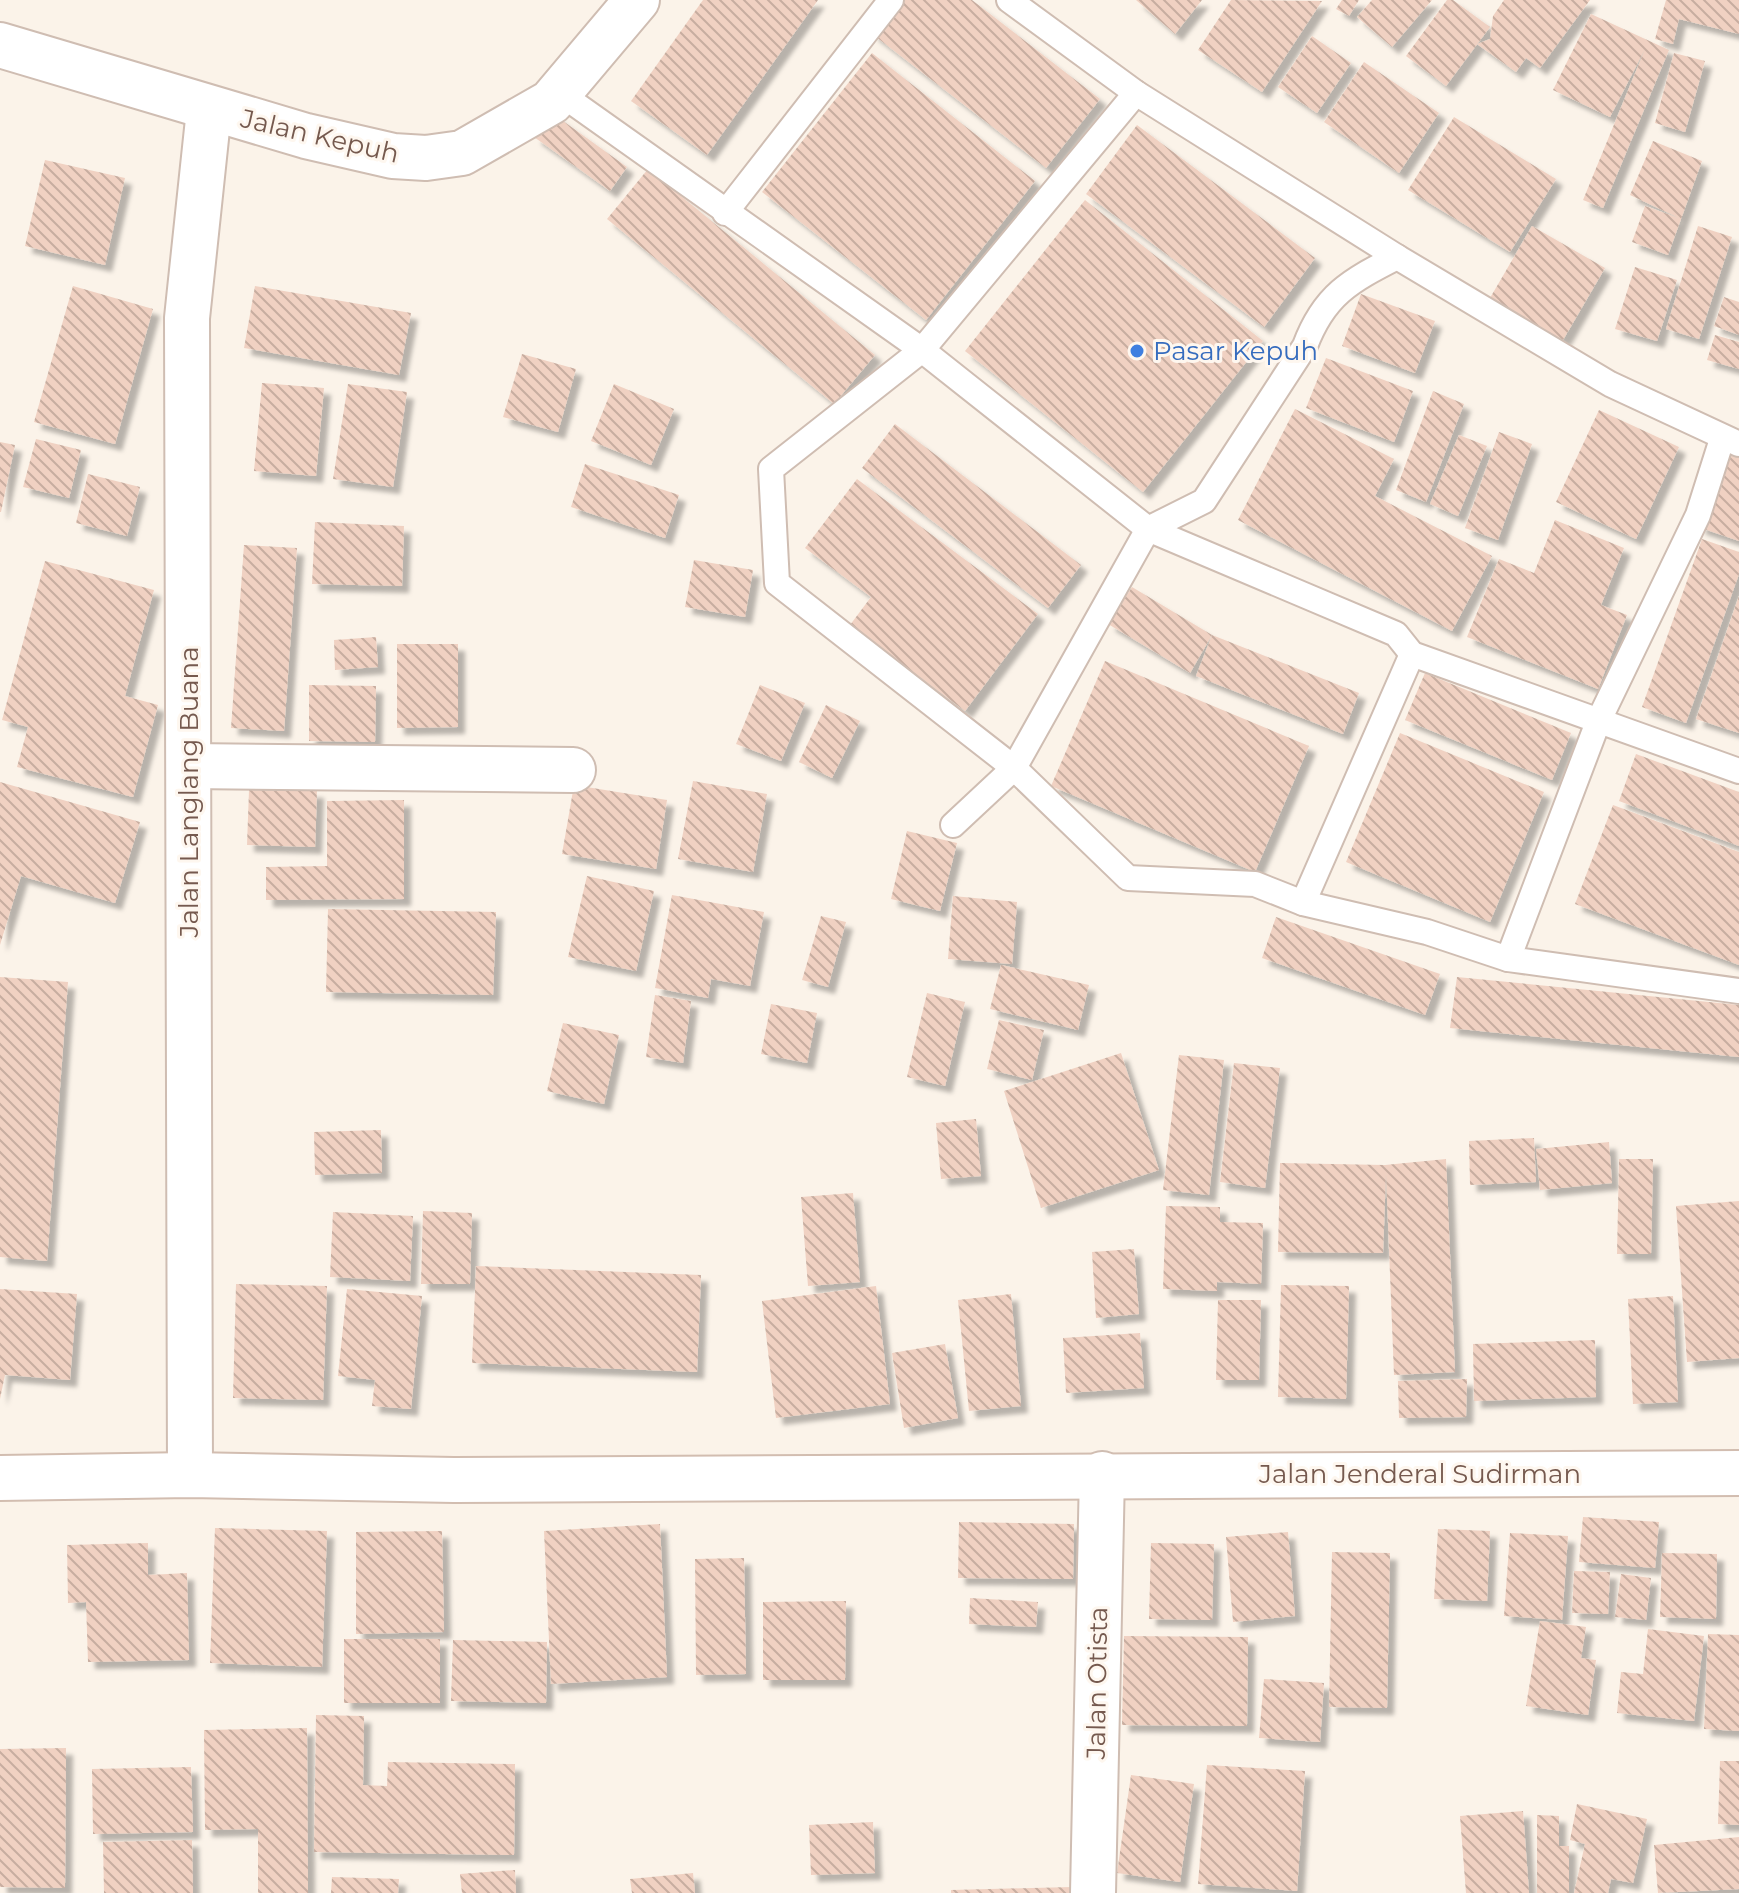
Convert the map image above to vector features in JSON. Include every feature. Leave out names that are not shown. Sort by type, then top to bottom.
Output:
[{"type":"street","name":"Jalan Kepuh","points":[[0,45],[209,110],[393,156],[426,158],[462,153],[556,98],[637,0]]},
{"type":"street","name":"Jalan Langlang Buana","points":[[190,1475],[187,318],[209,110]]},
{"type":"street","points":[[189,766],[573,770]]},
{"type":"street","name":"Jalan Jenderal Sudirman","points":[[0,1478],[190,1475],[470,1480],[1102,1474],[1739,1473]]},
{"type":"street","name":"Jalan Otista","points":[[1093,1893],[1102,1474]]},
{"type":"lane","points":[[725,213],[891,0]]},
{"type":"lane","points":[[1009,0],[1136,93],[1397,257],[1610,384],[1731,442],[1598,722],[1508,959]]},
{"type":"lane","points":[[1136,93],[922,350],[771,469],[777,583],[1128,878],[1255,884],[1303,903],[1427,932],[1508,959],[1739,991]]},
{"type":"lane","points":[[556,98],[922,350],[1148,529],[1396,634],[1412,654],[1739,771]]},
{"type":"lane","points":[[959,819],[1006,777],[1148,529],[1204,501],[1305,346],[1316,318],[1347,282],[1397,257]]},
{"type":"lane","points":[[1303,903],[1412,654]]},
{"type":"building","points":[[703,0],[818,0],[707,155],[631,101]]},
{"type":"building","points":[[897,0],[972,0],[1100,99],[1046,168],[871,33]]},
{"type":"building","points":[[1136,0],[1202,0],[1175,34]]},
{"type":"building","points":[[1231,0],[1322,1],[1262,92],[1198,50]]},
{"type":"building","points":[[1342,0],[1359,0],[1349,16],[1336,9]]},
{"type":"building","points":[[1372,0],[1432,0],[1392,47],[1357,17]]},
{"type":"building","points":[[1447,0],[1453,0],[1490,27],[1446,86],[1406,56]]},
{"type":"building","points":[[1504,0],[1590,0],[1540,68],[1526,58],[1516,72],[1477,44],[1490,39],[1493,16]]},
{"type":"building","points":[[1666,0],[1739,0],[1739,34],[1679,19],[1673,44],[1655,39]]},
{"type":"building","points":[[1591,14],[1669,50],[1603,208],[1583,200],[1645,49],[1610,117],[1553,90]]},
{"type":"building","points":[[1312,36],[1351,63],[1317,113],[1278,87]]},
{"type":"building","points":[[872,53],[1035,181],[926,320],[762,192]]},
{"type":"building","points":[[1674,53],[1705,61],[1685,132],[1655,123]]},
{"type":"building","points":[[1364,62],[1439,113],[1399,173],[1324,122]]},
{"type":"building","points":[[552,113],[627,167],[610,191],[534,137]]},
{"type":"building","points":[[1454,117],[1556,179],[1510,252],[1408,190]]},
{"type":"building","points":[[1137,125],[1315,258],[1264,327],[1086,194]]},
{"type":"building","points":[[1653,141],[1702,161],[1668,255],[1632,242],[1645,206],[1679,218],[1630,195]]},
{"type":"building","points":[[45,160],[125,178],[105,265],[25,246]]},
{"type":"building","points":[[648,169],[875,355],[834,404],[607,219]]},
{"type":"building","points":[[1085,200],[1263,341],[1143,492],[965,351]]},
{"type":"building","points":[[1532,226],[1605,268],[1563,340],[1490,298]]},
{"type":"building","points":[[1698,226],[1732,237],[1699,339],[1666,329]]},
{"type":"building","points":[[1635,267],[1677,280],[1657,341],[1615,329]]},
{"type":"building","points":[[73,286],[153,309],[115,444],[34,422]]},
{"type":"building","points":[[255,286],[411,313],[399,375],[244,348]]},
{"type":"building","points":[[1361,294],[1435,321],[1415,373],[1342,346]]},
{"type":"building","points":[[1724,297],[1739,302],[1739,335],[1714,326]]},
{"type":"building","points":[[1715,335],[1739,342],[1739,369],[1707,360]]},
{"type":"building","points":[[522,354],[576,369],[558,432],[503,417]]},
{"type":"building","points":[[1326,358],[1413,391],[1394,442],[1306,408]]},
{"type":"building","points":[[262,383],[324,388],[316,476],[254,471]]},
{"type":"building","points":[[348,384],[407,392],[393,487],[333,479]]},
{"type":"building","points":[[614,384],[674,409],[651,465],[591,441]]},
{"type":"building","points":[[1433,391],[1464,404],[1426,502],[1396,490]]},
{"type":"building","points":[[1295,409],[1394,459],[1375,496],[1492,556],[1452,631],[1238,520]]},
{"type":"building","points":[[1599,410],[1679,447],[1636,539],[1556,502]]},
{"type":"building","points":[[895,424],[1081,565],[1048,608],[862,468]]},
{"type":"building","points":[[1499,432],[1532,444],[1498,540],[1465,528]]},
{"type":"building","points":[[1459,435],[1487,446],[1458,516],[1430,504]]},
{"type":"building","points":[[36,439],[81,450],[69,498],[23,487]]},
{"type":"building","points":[[0,442],[15,445],[1,512],[0,512]]},
{"type":"building","points":[[1723,452],[1739,457],[1739,541],[1698,527]]},
{"type":"building","points":[[585,464],[679,495],[665,538],[571,507]]},
{"type":"building","points":[[88,474],[140,487],[127,536],[76,523]]},
{"type":"building","points":[[857,479],[1038,614],[965,711],[850,625],[871,597],[805,548]]},
{"type":"building","points":[[1555,520],[1624,548],[1601,605],[1627,615],[1598,689],[1467,637],[1499,559],[1534,573]]},
{"type":"building","points":[[315,522],[404,526],[402,586],[312,584]]},
{"type":"building","points":[[1702,539],[1739,552],[1739,574],[1686,723],[1642,707]]},
{"type":"building","points":[[244,545],[297,548],[284,731],[231,728]]},
{"type":"building","points":[[694,560],[753,570],[745,617],[685,607]]},
{"type":"building","points":[[45,561],[154,590],[125,696],[158,705],[133,797],[17,767],[28,727],[2,720]]},
{"type":"building","points":[[1132,587],[1212,635],[1190,673],[1108,624]]},
{"type":"building","points":[[1739,596],[1739,733],[1696,719]]},
{"type":"building","points":[[1212,635],[1359,693],[1343,734],[1196,676]]},
{"type":"building","points":[[376,637],[378,667],[335,670],[334,640]]},
{"type":"building","points":[[397,644],[458,644],[458,727],[397,728]]},
{"type":"building","points":[[1105,661],[1309,746],[1255,872],[1051,786]]},
{"type":"building","points":[[1425,673],[1571,733],[1552,780],[1405,720]]},
{"type":"building","points":[[309,685],[376,686],[375,742],[309,741]]},
{"type":"building","points":[[760,685],[805,703],[781,761],[736,744]]},
{"type":"building","points":[[826,705],[860,721],[832,778],[799,762]]},
{"type":"building","points":[[1400,733],[1544,792],[1490,922],[1346,862]]},
{"type":"building","points":[[1636,754],[1739,792],[1739,846],[1619,801]]},
{"type":"building","points":[[693,781],[767,794],[753,872],[678,859]]},
{"type":"building","points":[[0,782],[140,822],[115,903],[21,876],[0,945]]},
{"type":"building","points":[[574,785],[667,800],[656,869],[562,854]]},
{"type":"building","points":[[249,790],[317,791],[315,847],[247,845]]},
{"type":"building","points":[[404,800],[404,899],[266,900],[266,867],[327,866],[327,801]]},
{"type":"building","points":[[1613,805],[1739,852],[1739,965],[1575,904]]},
{"type":"building","points":[[907,831],[957,843],[940,911],[891,899]]},
{"type":"building","points":[[587,876],[654,891],[636,971],[568,957]]},
{"type":"building","points":[[672,895],[764,912],[750,986],[711,979],[708,998],[655,988]]},
{"type":"building","points":[[953,896],[1017,902],[1012,964],[948,959]]},
{"type":"building","points":[[328,909],[496,912],[493,995],[326,992]]},
{"type":"building","points":[[821,916],[846,922],[828,987],[802,980]]},
{"type":"building","points":[[1276,917],[1440,974],[1425,1015],[1262,958]]},
{"type":"building","points":[[1001,965],[1089,985],[1078,1030],[990,1009]]},
{"type":"building","points":[[0,977],[68,982],[47,1261],[0,1257]]},
{"type":"building","points":[[1457,977],[1739,1005],[1739,1057],[1450,1028]]},
{"type":"building","points":[[927,993],[965,1002],[945,1086],[907,1077]]},
{"type":"building","points":[[655,995],[691,1001],[683,1063],[646,1057]]},
{"type":"building","points":[[771,1004],[817,1013],[807,1063],[761,1054]]},
{"type":"building","points":[[999,1020],[1044,1030],[1032,1080],[987,1069]]},
{"type":"building","points":[[563,1023],[619,1035],[604,1104],[547,1091]]},
{"type":"building","points":[[1121,1053],[1159,1170],[1041,1208],[1004,1091]]},
{"type":"building","points":[[1179,1055],[1224,1060],[1209,1195],[1163,1190]]},
{"type":"building","points":[[1234,1063],[1280,1068],[1265,1188],[1220,1182]]},
{"type":"building","points":[[976,1119],[981,1176],[941,1179],[936,1123]]},
{"type":"building","points":[[381,1130],[382,1173],[315,1175],[314,1132]]},
{"type":"building","points":[[1534,1138],[1536,1182],[1470,1185],[1469,1141]]},
{"type":"building","points":[[1609,1142],[1612,1183],[1540,1190],[1536,1149]]},
{"type":"building","points":[[1446,1159],[1455,1372],[1394,1375],[1386,1173],[1383,1253],[1278,1252],[1280,1163],[1385,1165]]},
{"type":"building","points":[[1619,1159],[1653,1159],[1651,1254],[1617,1254]]},
{"type":"building","points":[[853,1193],[860,1282],[808,1286],[801,1197]]},
{"type":"building","points":[[1739,1201],[1739,1358],[1687,1362],[1676,1206]]},
{"type":"building","points":[[1166,1206],[1220,1207],[1220,1222],[1263,1223],[1261,1284],[1217,1282],[1217,1291],[1163,1289]]},
{"type":"building","points":[[423,1211],[472,1213],[470,1284],[421,1284]]},
{"type":"building","points":[[333,1212],[413,1216],[410,1281],[330,1277]]},
{"type":"building","points":[[1134,1249],[1139,1314],[1096,1318],[1092,1252]]},
{"type":"building","points":[[476,1266],[701,1275],[697,1372],[472,1363]]},
{"type":"building","points":[[236,1284],[327,1286],[323,1400],[233,1398]]},
{"type":"building","points":[[1281,1285],[1349,1286],[1346,1399],[1278,1397]]},
{"type":"building","points":[[876,1286],[890,1404],[776,1418],[762,1301]]},
{"type":"building","points":[[0,1289],[77,1294],[70,1380],[5,1375],[0,1399]]},
{"type":"building","points":[[347,1289],[422,1296],[411,1409],[372,1406],[375,1380],[338,1376]]},
{"type":"building","points":[[1011,1294],[1021,1406],[969,1411],[958,1300]]},
{"type":"building","points":[[1673,1296],[1678,1402],[1633,1404],[1628,1299]]},
{"type":"building","points":[[1218,1300],[1261,1300],[1259,1380],[1216,1380]]},
{"type":"building","points":[[1140,1333],[1144,1388],[1066,1393],[1063,1338]]},
{"type":"building","points":[[1595,1340],[1596,1397],[1474,1401],[1473,1344]]},
{"type":"building","points":[[945,1344],[958,1418],[904,1428],[892,1353]]},
{"type":"building","points":[[1467,1379],[1466,1417],[1399,1418],[1398,1381]]},
{"type":"building","points":[[1583,1517],[1659,1522],[1655,1568],[1579,1562]]},
{"type":"building","points":[[959,1522],[1074,1524],[1073,1579],[958,1578]]},
{"type":"building","points":[[660,1524],[667,1677],[551,1684],[544,1531]]},
{"type":"building","points":[[215,1528],[327,1531],[322,1667],[210,1663]]},
{"type":"building","points":[[1438,1529],[1490,1531],[1487,1601],[1434,1599]]},
{"type":"building","points":[[442,1531],[444,1632],[356,1634],[356,1532]]},
{"type":"building","points":[[1288,1532],[1295,1616],[1233,1622],[1226,1537]]},
{"type":"building","points":[[1510,1533],[1568,1536],[1562,1620],[1504,1616]]},
{"type":"building","points":[[148,1543],[148,1575],[187,1573],[189,1660],[88,1662],[86,1602],[68,1603],[67,1545]]},
{"type":"building","points":[[1151,1543],[1214,1544],[1212,1620],[1149,1619]]},
{"type":"building","points":[[1332,1552],[1390,1553],[1387,1708],[1329,1707]]},
{"type":"building","points":[[1662,1553],[1717,1554],[1716,1619],[1660,1617]]},
{"type":"building","points":[[744,1558],[746,1674],[696,1675],[695,1559]]},
{"type":"building","points":[[1574,1571],[1610,1572],[1608,1614],[1572,1613]]},
{"type":"building","points":[[1621,1574],[1651,1578],[1646,1620],[1615,1617]]},
{"type":"building","points":[[970,1598],[1038,1602],[1036,1627],[969,1624]]},
{"type":"building","points":[[846,1601],[845,1680],[763,1680],[763,1602]]},
{"type":"building","points":[[1540,1621],[1586,1627],[1581,1658],[1596,1660],[1588,1715],[1526,1706]]},
{"type":"building","points":[[1648,1629],[1704,1636],[1694,1721],[1617,1713],[1621,1672],[1643,1674]]},
{"type":"building","points":[[1708,1634],[1739,1635],[1739,1731],[1704,1729]]},
{"type":"building","points":[[1124,1636],[1248,1637],[1247,1726],[1122,1725]]},
{"type":"building","points":[[344,1639],[440,1639],[440,1703],[344,1703]]},
{"type":"building","points":[[453,1640],[547,1642],[546,1703],[451,1701]]},
{"type":"building","points":[[1264,1679],[1324,1683],[1320,1742],[1259,1738]]},
{"type":"building","points":[[316,1715],[364,1716],[363,1785],[387,1786],[388,1762],[515,1764],[514,1855],[314,1852]]},
{"type":"building","points":[[307,1728],[308,1893],[258,1893],[258,1829],[205,1830],[204,1730]]},
{"type":"building","points":[[66,1748],[65,1888],[0,1887],[0,1749]]},
{"type":"building","points":[[1720,1761],[1739,1761],[1739,1825],[1718,1824]]},
{"type":"building","points":[[1207,1765],[1305,1771],[1297,1891],[1198,1884]]},
{"type":"building","points":[[191,1767],[193,1832],[93,1834],[92,1769]]},
{"type":"building","points":[[1131,1775],[1194,1784],[1180,1882],[1117,1873]]},
{"type":"building","points":[[1577,1804],[1647,1819],[1633,1883],[1611,1879],[1608,1893],[1574,1893],[1585,1844],[1570,1840]]},
{"type":"building","points":[[1523,1811],[1529,1893],[1466,1893],[1460,1816]]},
{"type":"building","points":[[1537,1815],[1559,1816],[1559,1846],[1569,1846],[1569,1893],[1537,1893]]},
{"type":"building","points":[[873,1822],[875,1873],[811,1875],[809,1825]]},
{"type":"building","points":[[1739,1837],[1739,1889],[1658,1893],[1654,1845]]},
{"type":"building","points":[[192,1840],[193,1893],[104,1893],[103,1842]]},
{"type":"building","points":[[515,1870],[516,1893],[462,1893],[460,1874]]},
{"type":"building","points":[[693,1873],[695,1893],[632,1893],[630,1879]]},
{"type":"building","points":[[332,1877],[399,1879],[398,1893],[331,1893]]},
{"type":"building","points":[[1072,1887],[1072,1893],[951,1893],[951,1890]]},
{"type":"place","name":"Pasar Kepuh","points":[[1137,351]]}]
